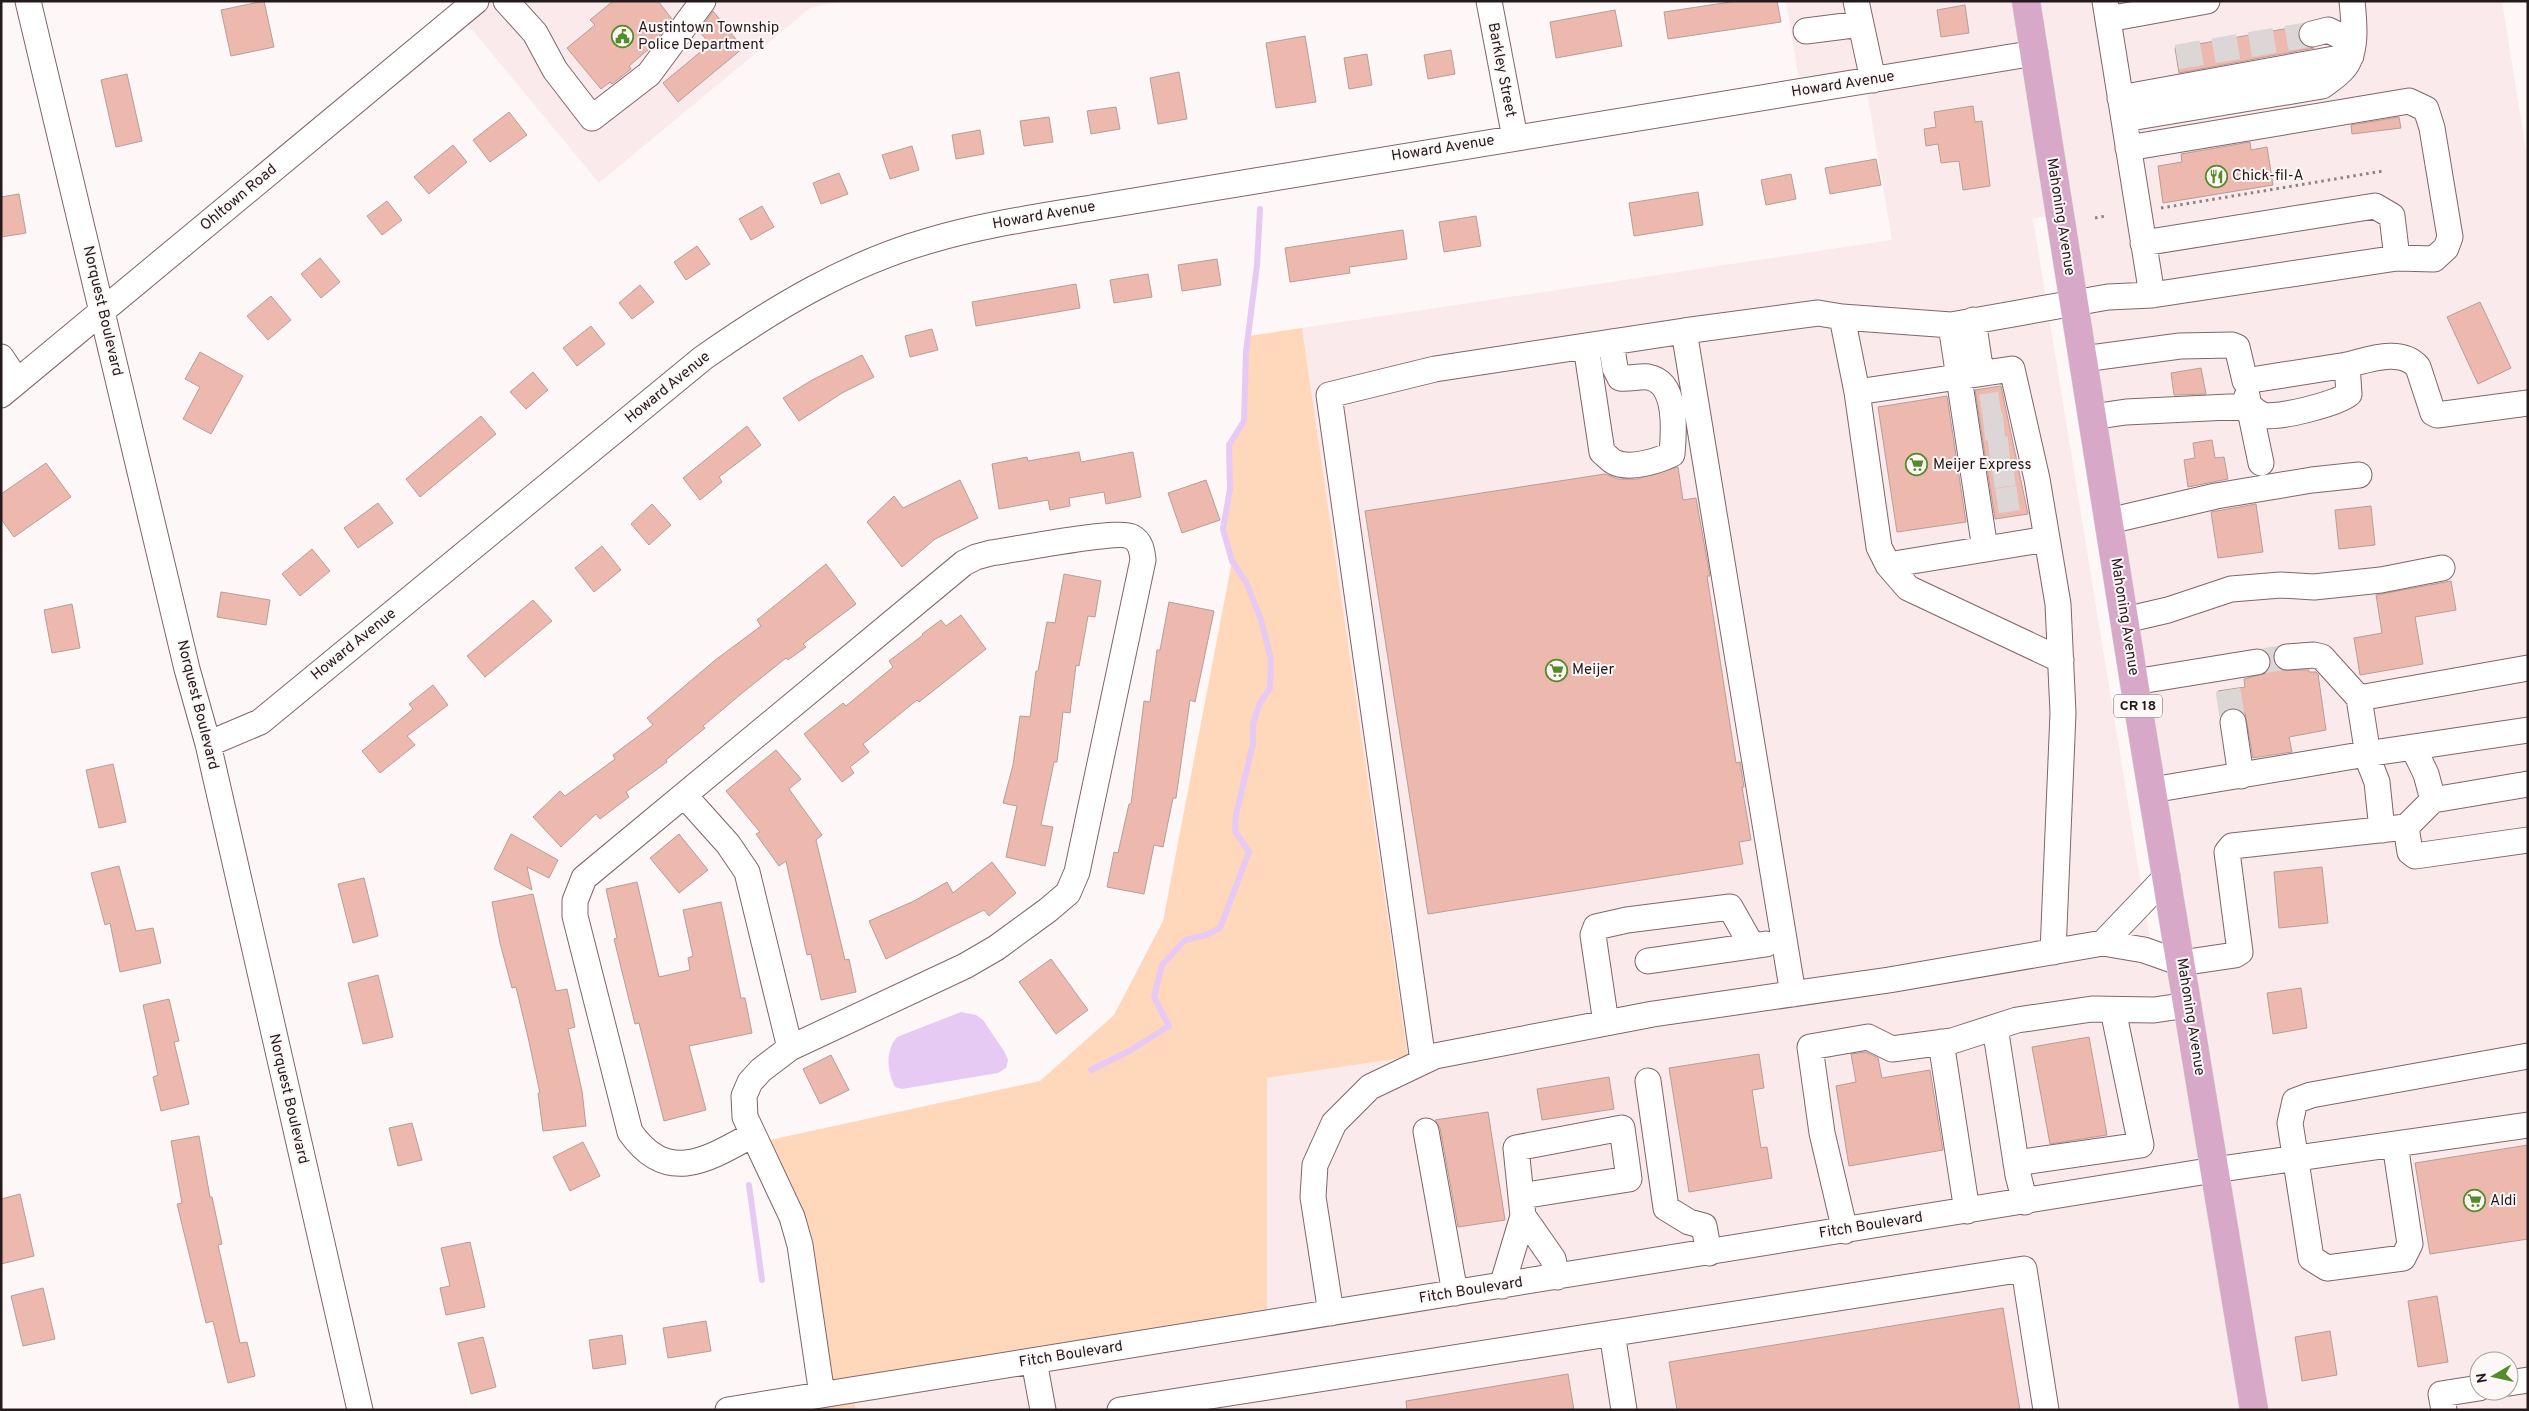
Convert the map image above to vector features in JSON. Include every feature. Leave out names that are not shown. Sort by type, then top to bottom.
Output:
[{"type":"main road","name":"Mahoning Avenue","points":[[2026,1],[2134,682],[2254,1410]]},
{"type":"street","name":"Norquest Boulevard","points":[[28,1],[187,669],[208,744],[360,1410]]},
{"type":"street","name":"Ohltown Road","points":[[9,388],[476,1]]},
{"type":"street","points":[[506,1],[535,33],[555,70],[592,118],[649,74],[702,1]]},
{"type":"street","name":"Barkley Street","points":[[1489,1],[1515,138]]},
{"type":"street","points":[[2152,295],[2106,10],[2207,1]]},
{"type":"street","points":[[2122,108],[2322,86],[2349,55],[2356,29],[2352,1]]},
{"type":"street","points":[[1806,31],[1858,13],[1873,80]]},
{"type":"street","points":[[2312,34],[2328,30],[2343,35],[2349,55]]},
{"type":"street","name":"Howard Avenue","points":[[208,744],[260,722],[703,358],[764,316],[823,282],[892,252],[969,230],[1103,206],[2035,53]]},
{"type":"street","points":[[1423,1061],[1329,395],[1435,370],[1684,330],[1818,313],[1842,318],[1962,322],[2108,297],[2152,295],[2397,258],[2426,248],[2434,239],[2436,229],[2421,133],[2408,116],[2129,153]]},
{"type":"street","points":[[2143,243],[2375,206],[2392,216],[2397,258]]},
{"type":"street","points":[[1842,318],[1858,392],[1879,547],[1888,565],[1908,588],[2061,660]]},
{"type":"street","points":[[1962,322],[1970,375],[1997,439],[2008,500],[2047,539],[2058,604],[2064,713],[2053,952]]},
{"type":"street","points":[[1684,330],[1793,994]]},
{"type":"street","points":[[1586,346],[1602,452],[1613,462],[1626,465],[1662,458],[1672,454],[1674,437],[1669,393],[1661,383],[1649,377],[1620,378],[1615,368],[1611,342]]},
{"type":"street","points":[[2083,359],[2180,346],[2232,345],[2237,347],[2261,463]]},
{"type":"street","points":[[2244,381],[2392,356],[2414,362],[2418,367],[2433,413],[2437,416],[2528,403]]},
{"type":"street","points":[[1,357],[9,388]]},
{"type":"street","points":[[2092,417],[2126,412],[2250,406],[2264,415],[2313,409],[2342,400],[2349,394],[2347,365]]},
{"type":"street","points":[[1858,392],[2012,369],[1997,439],[2008,500],[1985,549]]},
{"type":"street","points":[[2109,521],[2216,496],[2312,480],[2359,475]]},
{"type":"street","points":[[752,1135],[698,1162],[664,1160],[649,1155],[630,1132],[576,916],[575,901],[584,878],[970,560],[991,553],[1124,534],[1133,537],[1142,547],[1143,560],[1077,872],[1068,893],[1048,910],[1003,942],[965,966],[790,1048],[761,1070],[750,1082],[744,1096],[745,1118],[792,1217],[800,1244],[822,1395]]},
{"type":"street","points":[[1888,565],[2047,539]]},
{"type":"street","points":[[2125,620],[2168,610],[2231,589],[2281,585],[2314,588],[2381,580],[2442,568]]},
{"type":"street","points":[[2287,657],[2314,655],[2322,657],[2359,698],[2367,749],[2366,754],[2394,828],[2410,852],[2415,856],[2528,840]]},
{"type":"street","points":[[2134,682],[2226,679],[2257,662]]},
{"type":"street","points":[[2359,698],[2528,668]]},
{"type":"street","points":[[2233,722],[2241,776]]},
{"type":"street","points":[[2152,790],[2366,754],[2528,730]]},
{"type":"street","points":[[2413,747],[2426,774],[2434,800]]},
{"type":"street","points":[[1331,1313],[1313,1197],[1315,1164],[1334,1123],[1370,1087],[1423,1061],[1435,1056],[1606,1023],[2103,943],[2144,950],[2181,963],[2240,952],[2228,848],[2394,828],[2434,800],[2528,784]]},
{"type":"street","points":[[684,795],[728,844],[747,872],[790,1048]]},
{"type":"street","points":[[2103,943],[2166,876]]},
{"type":"street","points":[[1606,1023],[1593,935],[1596,927],[1627,920],[1730,908],[1752,946]]},
{"type":"street","points":[[1648,961],[1785,941]]},
{"type":"street","points":[[1845,1231],[1822,1133],[1810,1047],[1868,1037],[1892,1049],[1941,1042],[2036,1018],[2092,1009],[2154,1010],[2188,1005]]},
{"type":"street","points":[[2016,1163],[2141,1145],[2113,1010]]},
{"type":"street","points":[[1995,1027],[2016,1163],[2025,1202]]},
{"type":"street","points":[[1941,1042],[1967,1211]]},
{"type":"street","points":[[2395,1144],[2410,1244],[2403,1258],[2327,1268],[2311,1258],[2294,1158],[2290,1122],[2295,1101],[2311,1095],[2528,1056]]},
{"type":"street","points":[[1648,1081],[1666,1208],[1689,1222],[1704,1226],[1709,1252]]},
{"type":"street","name":"Fitch Boulevard","points":[[728,1410],[2214,1170],[2528,1125]]},
{"type":"street","points":[[1502,1286],[1522,1206],[1516,1148],[1622,1128],[1629,1179],[1522,1206]]},
{"type":"street","points":[[1426,1131],[1455,1293]]},
{"type":"street","points":[[1522,1206],[1553,1259],[1557,1277]]},
{"type":"street","points":[[1120,1410],[2024,1269],[2046,1410]]},
{"type":"street","points":[[1612,1333],[1624,1410]]},
{"type":"street","points":[[1034,1361],[1043,1410]]},
{"type":"street","points":[[2444,1410],[2441,1394],[2469,1390]]},
{"type":"path","points":[[2160,208],[2383,171]]},
{"type":"path","points":[[2095,218],[2106,216]]},
{"type":"shaded area","points":[[476,1],[844,1],[810,8],[599,183],[460,15]]},
{"type":"shaded area","points":[[1786,1],[2502,1],[2528,164],[2528,1410],[856,1410],[853,1390],[1267,1323],[1267,1078],[1408,1057],[1302,328],[1892,240],[1865,81],[1801,92]],"holes":[[[2060,214],[2179,953],[2153,957],[2033,219]]]},
{"type":"shaded area","points":[[1302,328],[1408,1057],[1267,1078],[1267,1323],[853,1390],[856,1410],[758,1410],[822,1395],[800,1245],[756,1143],[1040,1081],[1114,1015],[1163,921],[1232,561],[1223,529],[1230,489],[1229,445],[1244,421],[1248,336]]},
{"type":"shaded area","points":[[961,1012],[976,1015],[983,1020],[1004,1051],[1008,1060],[1006,1068],[998,1073],[902,1089],[895,1087],[890,1074],[889,1055],[897,1037]]},
{"type":"building","points":[[264,1],[274,47],[231,56],[221,10]]},
{"type":"building","name":"Austintown Township Police Department","points":[[613,1],[658,1],[672,19],[650,48],[629,66],[631,69],[612,84],[610,82],[601,89],[567,48],[595,25],[590,20]]},
{"type":"building","points":[[1737,1],[1777,1],[1781,22],[1668,39],[1664,12]]},
{"type":"building","points":[[1965,5],[1969,33],[1941,37],[1937,10]]},
{"type":"building","points":[[1615,10],[1622,46],[1556,58],[1550,22]]},
{"type":"building","points":[[713,11],[743,48],[678,102],[663,83],[710,44],[699,31]]},
{"type":"building","points":[[2301,26],[2298,37],[2301,44],[2314,48],[2179,73],[2175,48]]},
{"type":"building","points":[[1305,36],[1316,102],[1276,108],[1266,43]]},
{"type":"building","points":[[1451,50],[1455,74],[1428,79],[1424,55]]},
{"type":"building","points":[[1367,54],[1372,85],[1349,89],[1344,58]]},
{"type":"building","points":[[1179,72],[1187,119],[1158,124],[1150,78]]},
{"type":"building","points":[[127,74],[142,141],[116,147],[101,80]]},
{"type":"building","points":[[1973,106],[1975,122],[1982,121],[1990,186],[1963,190],[1959,161],[1941,163],[1938,144],[1926,146],[1924,129],[1936,127],[1934,112]]},
{"type":"building","points":[[1116,107],[1120,129],[1091,134],[1087,111]]},
{"type":"building","points":[[509,112],[527,135],[490,162],[473,140]]},
{"type":"building","points":[[1049,117],[1053,142],[1024,146],[1020,121]]},
{"type":"building","points":[[2399,117],[2401,128],[2352,134],[2351,125]]},
{"type":"building","points":[[980,130],[984,154],[956,159],[952,135]]},
{"type":"building","name":"Chick-fil-A","points":[[2250,142],[2251,150],[2267,147],[2273,185],[2163,203],[2158,166],[2182,162],[2181,154]]},
{"type":"building","points":[[453,145],[467,162],[429,194],[414,177]]},
{"type":"building","points":[[912,146],[919,170],[890,179],[882,155]]},
{"type":"building","points":[[1876,159],[1881,185],[1830,194],[1825,168]]},
{"type":"building","points":[[839,173],[848,194],[821,204],[813,183]]},
{"type":"building","points":[[1791,174],[1796,199],[1766,205],[1761,180]]},
{"type":"building","points":[[1698,192],[1703,225],[1634,236],[1629,203]]},
{"type":"building","points":[[19,194],[26,233],[1,237],[1,197]]},
{"type":"building","points":[[387,201],[402,220],[382,235],[367,216]]},
{"type":"building","points":[[762,206],[774,227],[751,240],[739,219]]},
{"type":"building","points":[[1476,216],[1481,246],[1444,252],[1439,222]]},
{"type":"building","points":[[1403,230],[1407,259],[1349,267],[1350,273],[1290,282],[1285,248]]},
{"type":"building","points":[[697,246],[710,264],[686,280],[674,262]]},
{"type":"building","points":[[320,258],[340,282],[321,298],[301,274]]},
{"type":"building","points":[[1217,259],[1221,285],[1182,291],[1178,265]]},
{"type":"building","points":[[1148,274],[1152,297],[1114,303],[1110,280]]},
{"type":"building","points":[[1076,284],[1080,308],[976,326],[972,302]]},
{"type":"building","points":[[640,285],[654,302],[632,319],[619,303]]},
{"type":"building","points":[[271,296],[291,320],[268,340],[247,316]]},
{"type":"building","points":[[2480,302],[2511,368],[2478,384],[2447,317]]},
{"type":"building","points":[[591,326],[605,344],[577,366],[563,348]]},
{"type":"building","points":[[932,329],[938,350],[910,357],[905,336]]},
{"type":"building","points":[[200,352],[243,376],[211,434],[183,419],[200,387],[185,379]]},
{"type":"building","points":[[862,355],[874,377],[842,393],[799,421],[783,398],[812,380]]},
{"type":"building","points":[[2201,368],[2206,394],[2174,395],[2171,373]]},
{"type":"building","points":[[533,372],[548,390],[526,409],[510,392]]},
{"type":"building","points":[[2001,386],[2028,514],[1995,519],[1975,390]]},
{"type":"building","name":"Meijer Express","points":[[1947,396],[1966,522],[1897,532],[1878,407]]},
{"type":"building","points":[[481,416],[496,434],[420,497],[406,479]]},
{"type":"building","points":[[747,426],[761,445],[719,477],[722,482],[700,500],[683,478]]},
{"type":"building","points":[[2212,440],[2215,458],[2224,457],[2228,479],[2188,487],[2184,460],[2195,458],[2193,443]]},
{"type":"building","points":[[1079,452],[1081,462],[1133,452],[1141,497],[1106,504],[1104,492],[1069,498],[1070,506],[1050,510],[1048,500],[999,509],[992,464],[1027,457],[1028,461]]},
{"type":"building","points":[[46,463],[71,497],[14,537],[1,519],[1,494]]},
{"type":"building","name":"Meijer","points":[[1678,467],[1683,500],[1696,498],[1710,576],[1707,576],[1736,763],[1740,762],[1744,787],[1742,787],[1751,840],[1739,842],[1743,864],[1428,914],[1365,511],[1605,474],[1618,479],[1637,479]]},
{"type":"building","points":[[960,480],[978,518],[935,539],[902,567],[867,522],[894,496],[903,508]]},
{"type":"building","points":[[1206,480],[1220,520],[1182,533],[1168,493]]},
{"type":"building","points":[[378,503],[393,523],[358,548],[344,528]]},
{"type":"building","points":[[652,504],[671,525],[649,545],[631,524]]},
{"type":"building","points":[[2256,504],[2263,552],[2218,558],[2211,512]]},
{"type":"building","points":[[2371,506],[2375,545],[2339,549],[2335,510]]},
{"type":"building","points":[[602,546],[621,570],[594,592],[575,568]]},
{"type":"building","points":[[312,549],[330,571],[300,596],[282,574]]},
{"type":"building","points":[[826,564],[856,604],[803,644],[806,647],[788,660],[786,658],[703,726],[705,728],[666,760],[667,762],[626,792],[629,797],[600,819],[596,814],[561,847],[533,817],[560,791],[565,796],[615,759],[613,755],[653,725],[647,718],[714,661],[761,626],[757,620]]},
{"type":"building","points":[[1064,574],[1101,581],[1095,617],[1088,616],[1079,666],[1076,665],[1070,713],[1063,712],[1057,762],[1054,762],[1041,825],[1053,827],[1045,866],[1006,857],[1017,806],[1003,803],[1013,765],[1020,716],[1030,717],[1036,671],[1038,671],[1047,622],[1055,623]]},
{"type":"building","points":[[2451,581],[2456,610],[2415,617],[2423,664],[2360,675],[2354,638],[2382,633],[2376,595]]},
{"type":"building","points":[[221,592],[270,600],[266,625],[217,617]]},
{"type":"building","points":[[533,600],[552,621],[485,677],[467,656]]},
{"type":"building","points":[[1169,602],[1214,611],[1195,702],[1190,700],[1176,798],[1173,798],[1163,847],[1154,845],[1144,894],[1107,887],[1114,852],[1118,853],[1129,804],[1131,804],[1144,701],[1150,702],[1157,650],[1160,650]]},
{"type":"building","points":[[72,604],[80,648],[52,653],[44,610]]},
{"type":"building","points":[[961,615],[986,649],[919,702],[917,700],[863,744],[869,752],[850,767],[854,773],[842,782],[804,734],[843,703],[846,706],[893,667],[889,661],[922,634],[941,620],[946,626]]},
{"type":"building","points":[[2274,651],[2275,665],[2280,670],[2309,670],[2309,672],[2316,672],[2318,674],[2326,730],[2289,737],[2292,752],[2253,758],[2245,713],[2239,709],[2231,708],[2224,710],[2220,716],[2218,691],[2245,687],[2244,679],[2266,673],[2270,668],[2271,660],[2268,652]]},
{"type":"building","points":[[433,685],[448,705],[407,736],[415,745],[380,773],[362,751],[413,709],[409,704]]},
{"type":"building","points":[[776,750],[801,779],[789,789],[822,835],[816,840],[845,960],[849,959],[856,992],[821,1000],[811,954],[807,955],[786,861],[779,866],[756,834],[760,832],[726,791]]},
{"type":"building","points":[[113,764],[126,822],[99,828],[86,770]]},
{"type":"building","points":[[511,834],[558,860],[549,878],[527,867],[532,890],[494,869]]},
{"type":"building","points":[[679,834],[708,870],[679,893],[650,858]]},
{"type":"building","points":[[992,862],[1016,893],[989,916],[984,910],[886,959],[869,921],[914,901],[947,882],[953,893]]},
{"type":"building","points":[[119,866],[136,931],[153,928],[161,963],[120,972],[110,923],[105,925],[91,873]]},
{"type":"building","points":[[2322,867],[2328,923],[2279,928],[2274,872]]},
{"type":"building","points":[[364,878],[378,936],[353,943],[338,884]]},
{"type":"building","points":[[637,882],[659,977],[690,970],[688,958],[693,956],[683,910],[721,902],[741,998],[745,998],[752,1033],[689,1046],[706,1110],[664,1121],[639,1023],[635,1024],[614,939],[617,938],[606,889]]},
{"type":"building","points":[[533,894],[556,991],[567,989],[575,1027],[568,1029],[582,1091],[586,1126],[543,1131],[538,1093],[540,1093],[528,1037],[516,987],[512,988],[500,943],[492,902]]},
{"type":"building","points":[[1051,959],[1088,1010],[1056,1034],[1019,982]]},
{"type":"building","points":[[378,975],[393,1037],[363,1044],[348,983]]},
{"type":"building","points":[[2301,988],[2307,1028],[2273,1034],[2267,993]]},
{"type":"building","points":[[169,999],[179,1041],[174,1042],[189,1104],[161,1111],[153,1077],[158,1075],[143,1005]]},
{"type":"building","points":[[2089,1037],[2107,1135],[2050,1144],[2032,1047]]},
{"type":"building","points":[[1866,1052],[1878,1058],[1882,1078],[1930,1070],[1943,1150],[1849,1166],[1836,1086],[1856,1082],[1851,1054]]},
{"type":"building","points":[[1759,1054],[1764,1088],[1752,1090],[1761,1148],[1767,1147],[1772,1178],[1689,1192],[1669,1068]]},
{"type":"building","points":[[831,1055],[849,1090],[820,1104],[803,1069]]},
{"type":"building","points":[[1609,1077],[1614,1109],[1542,1120],[1537,1089]]},
{"type":"building","points":[[1488,1112],[1505,1220],[1458,1227],[1440,1128],[1435,1120]]},
{"type":"building","points":[[412,1123],[422,1160],[398,1166],[389,1128]]},
{"type":"building","points":[[199,1136],[210,1197],[212,1197],[222,1244],[218,1245],[240,1343],[247,1342],[255,1376],[228,1383],[213,1321],[206,1323],[177,1204],[182,1203],[171,1141]]},
{"type":"building","points":[[583,1142],[600,1176],[570,1191],[553,1157]]},
{"type":"building","name":"Aldi","points":[[2528,1145],[2528,1239],[2430,1254],[2415,1163]]},
{"type":"building","points":[[20,1194],[34,1256],[1,1264],[1,1199]]},
{"type":"building","points":[[470,1242],[485,1307],[446,1315],[440,1288],[450,1286],[441,1248]]},
{"type":"building","points":[[43,1288],[55,1339],[23,1346],[11,1296]]},
{"type":"building","points":[[2437,1296],[2448,1362],[2418,1367],[2408,1301]]},
{"type":"building","points":[[2003,1308],[2020,1410],[1677,1410],[1669,1362]]},
{"type":"building","points":[[706,1321],[711,1351],[668,1358],[663,1328]]},
{"type":"building","points":[[2330,1331],[2337,1375],[2302,1381],[2295,1337]]},
{"type":"building","points":[[622,1335],[626,1364],[593,1369],[589,1340]]},
{"type":"building","points":[[483,1337],[496,1387],[471,1394],[458,1343]]},
{"type":"building","points":[[1568,1374],[1574,1410],[1407,1410],[1406,1401]]},
{"type":"waterway","points":[[1091,1070],[1131,1050],[1169,1026],[1154,997],[1162,965],[1185,940],[1206,935],[1220,928],[1249,852],[1235,831],[1236,814],[1253,744],[1253,724],[1260,703],[1270,688],[1271,659],[1261,620],[1246,582],[1232,561],[1223,529],[1230,489],[1229,445],[1244,421],[1246,352],[1257,265],[1260,209]]},
{"type":"waterway","points":[[749,1185],[762,1280]]},
{"type":"tunnel","points":[[2177,57],[2312,34]]},
{"type":"tunnel","points":[[1981,407],[2000,404]]},
{"type":"tunnel","points":[[1984,428],[2004,426]]},
{"type":"tunnel","points":[[1989,451],[2009,449]]},
{"type":"tunnel","points":[[1993,476],[2014,473]]},
{"type":"tunnel","points":[[1997,501],[2018,498]]},
{"type":"tunnel","points":[[2257,662],[2287,657]]},
{"type":"tunnel","points":[[2228,690],[2233,722]]},
{"type":"place","name":"Austintown Township Police Department","points":[[622,37]]},
{"type":"place","name":"Chick-fil-A","points":[[2216,176]]},
{"type":"place","name":"Meijer Express","points":[[1917,465]]},
{"type":"place","name":"Meijer","points":[[1556,670]]},
{"type":"place","name":"Aldi","points":[[2474,1201]]}]
